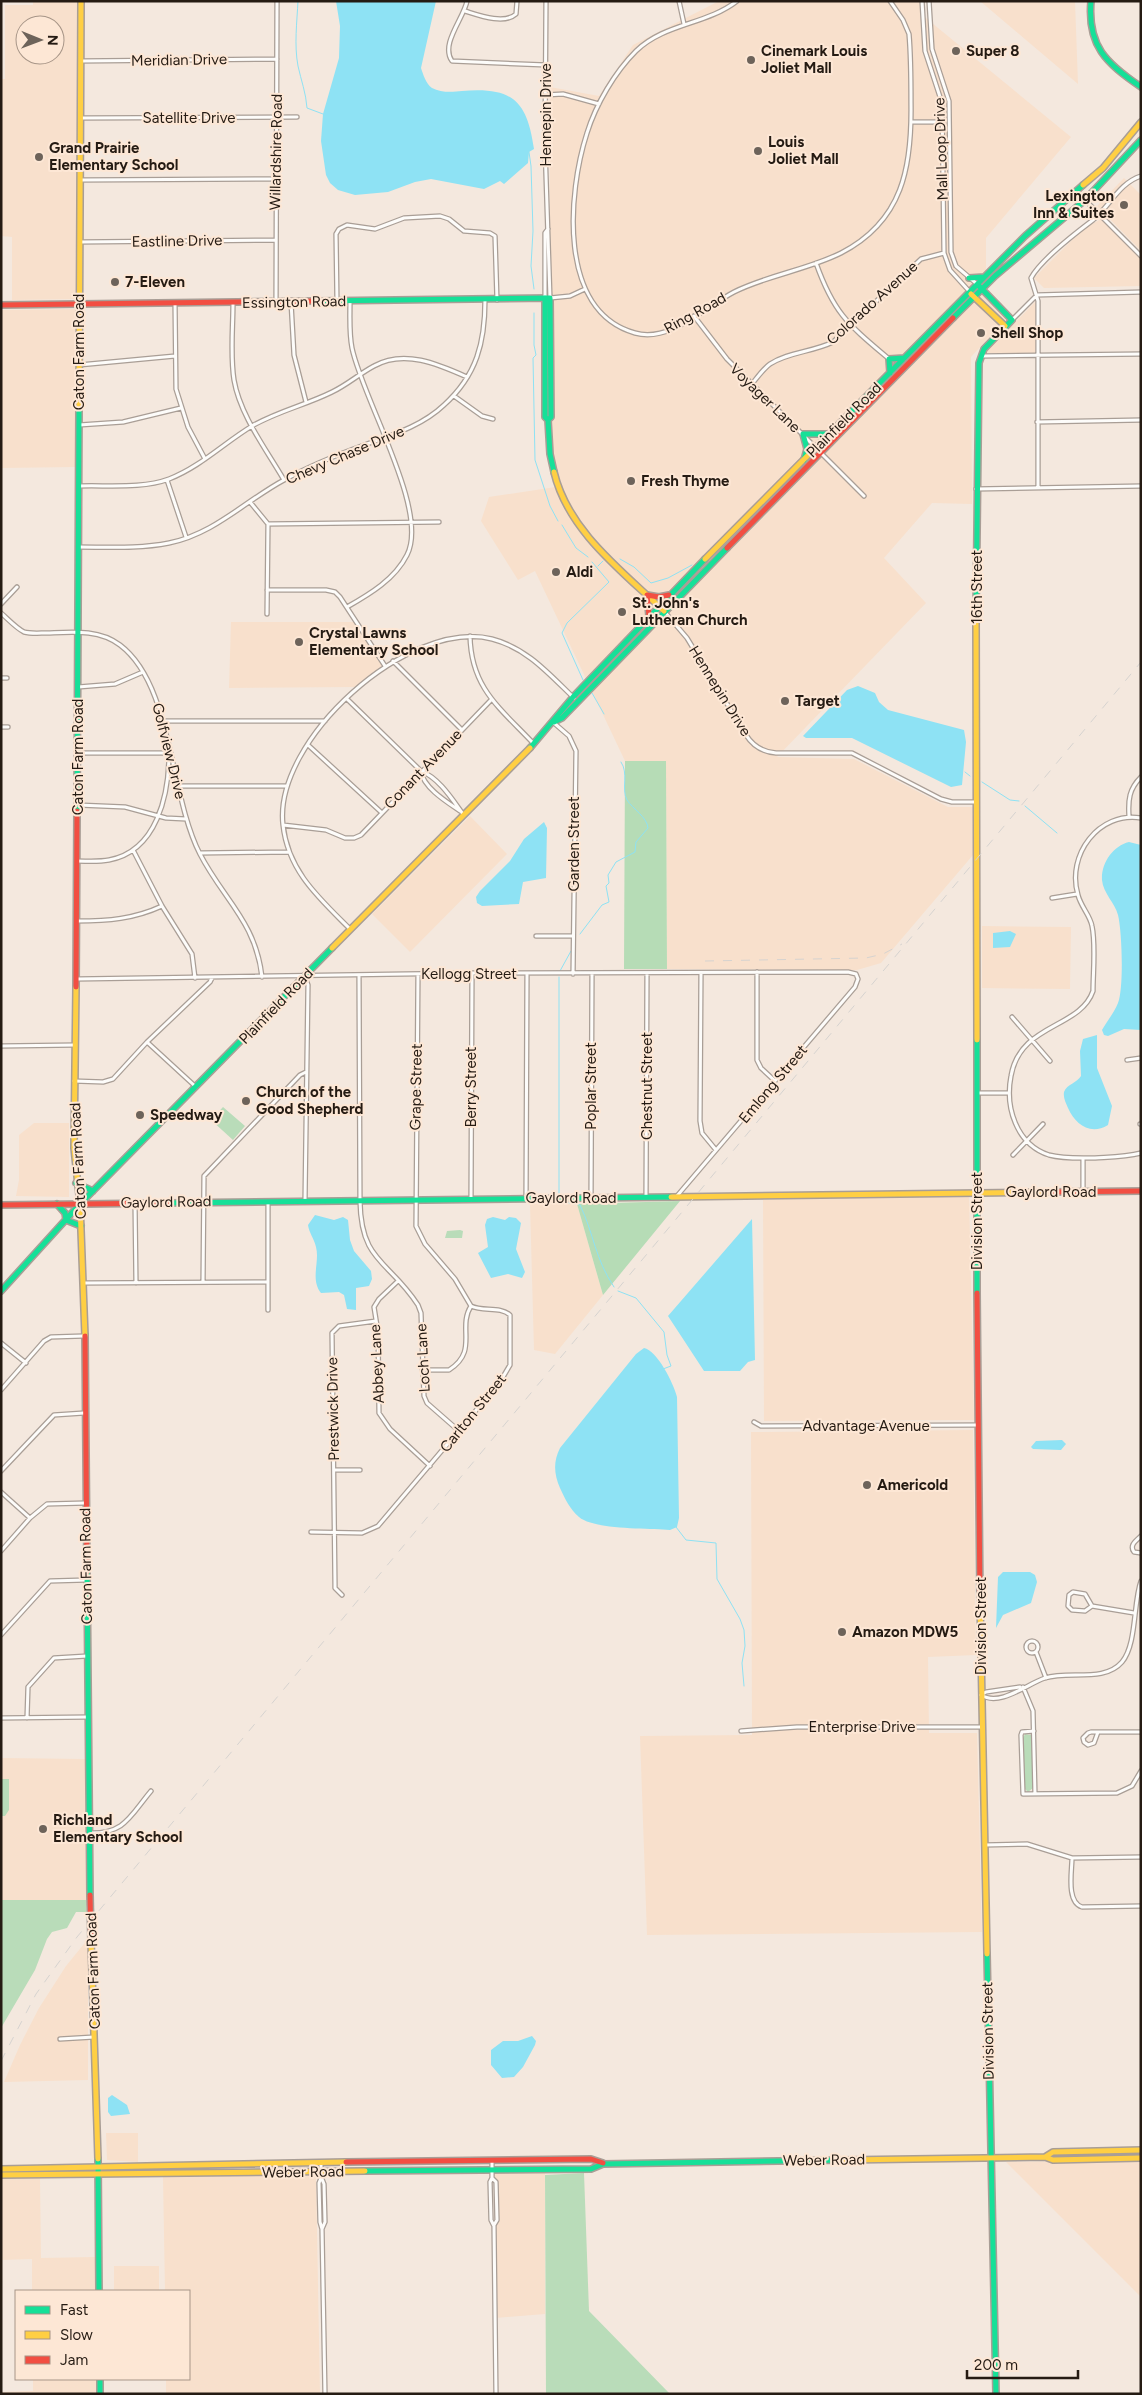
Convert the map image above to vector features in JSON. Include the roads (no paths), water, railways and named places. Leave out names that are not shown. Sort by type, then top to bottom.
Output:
[{"type":"main road","name":"Caton Farm Road","points":[[81,1],[77,921],[74,1148],[76,1183],[80,1204],[84,1284],[90,1896],[98,2168],[99,2290]]},
{"type":"main road","points":[[1090,1],[1089,19],[1094,43],[1111,65],[1140,87]]},
{"type":"main road","name":"Plainfield Road","points":[[1,1292],[80,1204],[533,743],[658,606],[804,461],[819,450],[831,434],[1025,236],[1103,168],[1141,122]]},
{"type":"main road","name":"Plainfield Road","points":[[553,722],[562,718],[578,702],[819,450],[1009,263],[1085,200],[1141,140]]},
{"type":"main road","points":[[969,278],[984,277]]},
{"type":"main road","points":[[977,284],[1012,320],[981,356]]},
{"type":"main road","points":[[969,292],[1005,326]]},
{"type":"main road","name":"Essington Road","points":[[1,305],[547,298]]},
{"type":"main road","name":"Hennepin Drive","points":[[547,298],[545,418],[548,420],[548,445],[562,501],[584,534],[664,611]]},
{"type":"main road","name":"16th Street","points":[[978,858],[976,489],[981,356]]},
{"type":"main road","points":[[890,373],[889,359],[905,358]]},
{"type":"main road","points":[[804,461],[807,449],[803,434],[831,434]]},
{"type":"main road","points":[[649,617],[647,595],[670,595]]},
{"type":"main road","name":"Division Street","points":[[978,858],[976,1192],[981,1695],[996,2394]]},
{"type":"main road","points":[[76,1183],[94,1191]]},
{"type":"main road","name":"Gaylord Road","points":[[1,1205],[1141,1191]]},
{"type":"main road","points":[[57,1204],[65,1213],[66,1220],[81,1226]]},
{"type":"main road","name":"Weber Road","points":[[1045,2157],[1054,2152],[1141,2150]]},
{"type":"main road","name":"Weber Road","points":[[1,2175],[321,2175],[591,2168],[603,2164],[991,2157],[1045,2157],[1053,2160],[1141,2158]]},
{"type":"main road","name":"Weber Road","points":[[1,2169],[591,2159],[603,2164]]},
{"type":"main road","points":[[100,2380],[100,2394]]},
{"type":"street","name":"Willardshire Road","points":[[276,302],[277,1]]},
{"type":"street","points":[[467,1],[465,10],[450,41],[452,61],[546,65]]},
{"type":"street","points":[[465,10],[486,17],[509,18],[516,14],[517,1]]},
{"type":"street","name":"Hennepin Drive","points":[[546,1],[545,95],[548,228],[545,233],[547,298]]},
{"type":"street","points":[[679,1],[684,24]]},
{"type":"street","name":"Ring Road","points":[[737,1],[710,18],[669,29],[639,49],[625,62],[599,104],[584,144],[574,200],[577,256],[585,289],[590,299],[609,320],[636,333],[662,333],[740,289],[765,278],[816,264],[861,242],[878,225],[903,187],[909,163],[912,122],[909,34],[903,20],[890,1]]},
{"type":"street","name":"Mall Loop Drive","points":[[922,1],[925,51],[939,88],[944,122],[944,253],[950,270],[969,292]]},
{"type":"street","name":"Mall Loop Drive","points":[[929,1],[932,49],[949,102],[951,252],[956,266],[977,284]]},
{"type":"street","name":"Meridian Drive","points":[[81,61],[277,59]]},
{"type":"street","points":[[545,95],[563,94],[599,104]]},
{"type":"street","name":"Satellite Drive","points":[[81,118],[297,117]]},
{"type":"street","points":[[912,122],[944,122]]},
{"type":"street","points":[[1038,488],[1039,355],[1037,295],[1032,280],[1033,275],[1081,227],[1094,219],[1128,181],[1141,176]]},
{"type":"street","points":[[80,180],[276,179]]},
{"type":"street","points":[[1085,200],[1141,256]]},
{"type":"street","points":[[337,302],[336,234],[338,229],[347,225],[374,229],[404,218],[440,216],[449,219],[464,231],[490,233],[495,236],[497,300]]},
{"type":"street","name":"Eastline Drive","points":[[79,242],[276,240]]},
{"type":"street","name":"Colorado Avenue","points":[[751,385],[769,365],[783,358],[821,348],[833,342],[921,259],[944,253]]},
{"type":"street","points":[[816,264],[834,305],[850,326],[889,359]]},
{"type":"street","name":"Essington Road","points":[[547,298],[570,296],[585,289]]},
{"type":"street","points":[[1012,320],[1037,295],[1141,292]]},
{"type":"street","name":"Chevy Chase Drive","points":[[78,547],[146,546],[169,543],[186,537],[214,526],[284,480],[329,458],[416,425],[454,396],[467,377],[482,346],[485,300]]},
{"type":"street","points":[[291,302],[294,355],[306,402]]},
{"type":"street","points":[[347,607],[383,584],[407,556],[412,537],[410,507],[352,348],[350,302]]},
{"type":"street","points":[[234,303],[234,381],[238,396],[284,480]]},
{"type":"street","points":[[175,304],[175,376],[181,408],[188,427],[206,459]]},
{"type":"street","name":"Voyager Lane","points":[[694,316],[712,342],[751,385],[864,496]]},
{"type":"street","points":[[981,356],[1141,354]]},
{"type":"street","points":[[79,366],[175,356]]},
{"type":"street","points":[[79,486],[140,485],[167,480],[206,459],[253,426],[285,409],[342,387],[361,374],[388,360],[402,358],[417,359],[467,377]]},
{"type":"street","points":[[454,396],[482,416],[493,418]]},
{"type":"street","points":[[78,425],[123,422],[181,408]]},
{"type":"street","points":[[1037,422],[1141,420]]},
{"type":"street","points":[[167,480],[186,537]]},
{"type":"street","points":[[976,489],[1141,486]]},
{"type":"street","points":[[250,502],[268,524],[267,614]]},
{"type":"street","points":[[268,524],[439,522]]},
{"type":"street","points":[[1,604],[17,587]]},
{"type":"street","points":[[267,590],[326,590],[335,592],[347,607],[385,666]]},
{"type":"street","name":"Hennepin Drive","points":[[664,611],[687,638],[746,735],[756,746],[766,751],[776,752],[852,753],[941,799],[952,802],[978,802]]},
{"type":"street","name":"Golfview Drive","points":[[1,612],[16,626],[29,633],[92,633],[118,644],[132,655],[152,687],[186,819],[199,853],[252,935],[262,977]]},
{"type":"street","points":[[350,928],[304,881],[289,852],[283,825],[283,804],[286,786],[297,760],[326,721],[347,699],[393,661],[436,641],[456,636],[470,636],[492,639],[524,653],[542,665],[578,702]]},
{"type":"street","points":[[470,636],[470,655],[474,671],[491,700],[533,743]]},
{"type":"street","points":[[393,661],[461,729]]},
{"type":"street","points":[[78,687],[115,684],[143,672]]},
{"type":"street","points":[[1,678],[8,678]]},
{"type":"street","points":[[347,699],[421,771],[443,788],[463,814]]},
{"type":"street","name":"Conant Avenue","points":[[283,825],[326,830],[345,838],[354,838],[361,835],[381,812],[491,700]]},
{"type":"street","points":[[162,721],[326,721]]},
{"type":"street","name":"Garden Street","points":[[553,722],[569,736],[576,751],[573,974]]},
{"type":"street","points":[[1,727],[8,727]]},
{"type":"street","points":[[308,745],[381,812]]},
{"type":"street","points":[[77,861],[110,860],[133,850],[152,829],[158,816],[167,783],[169,754],[78,753]]},
{"type":"street","points":[[421,771],[422,778],[438,795],[463,814]]},
{"type":"street","points":[[1129,816],[1130,794],[1134,784],[1141,778]]},
{"type":"street","points":[[177,786],[286,786]]},
{"type":"street","points":[[77,804],[125,807],[158,816],[186,819]]},
{"type":"street","points":[[1141,818],[1129,816],[1107,823],[1099,829],[1082,850],[1077,862],[1077,894],[1093,927],[1093,991],[1090,1000],[1083,1008],[1031,1040],[1021,1051],[1015,1063],[1009,1093],[1012,1115],[1016,1126],[1036,1149],[1049,1155],[1083,1158],[1126,1157],[1141,1154]]},
{"type":"street","points":[[133,850],[162,906],[192,954],[195,978]]},
{"type":"street","points":[[199,853],[289,852]]},
{"type":"street","points":[[1052,898],[1077,894]]},
{"type":"street","points":[[77,921],[126,919],[162,906]]},
{"type":"street","points":[[536,936],[573,936]]},
{"type":"street","points":[[757,972],[757,1060],[761,1068],[775,1081]]},
{"type":"street","name":"Kellogg Street","points":[[76,979],[472,973],[757,972],[848,972],[856,974],[858,979]]},
{"type":"street","name":"Berry Street","points":[[470,1200],[472,973]]},
{"type":"street","name":"Chestnut Street","points":[[646,1198],[647,973]]},
{"type":"street","points":[[701,973],[700,1121],[702,1133],[716,1150]]},
{"type":"street","name":"Grape Street","points":[[415,1200],[418,974]]},
{"type":"street","points":[[526,1198],[527,974]]},
{"type":"street","name":"Poplar Street","points":[[591,1198],[592,974]]},
{"type":"street","name":"Loch Lane","points":[[359,976],[360,1219],[372,1254],[413,1297],[421,1313],[422,1389],[427,1403],[459,1432]]},
{"type":"street","points":[[305,977],[308,985],[305,1201]]},
{"type":"street","points":[[74,1081],[109,1081],[212,978]]},
{"type":"street","name":"Emlong Street","points":[[677,1196],[855,987],[858,979]]},
{"type":"street","points":[[1012,1017],[1050,1061]]},
{"type":"street","points":[[147,1042],[196,1088]]},
{"type":"street","points":[[1,1046],[75,1045]]},
{"type":"street","points":[[1127,1060],[1141,1058]]},
{"type":"street","points":[[203,1282],[202,1202],[204,1176],[210,1167],[300,1075],[306,1072]]},
{"type":"street","points":[[977,1093],[1009,1093]]},
{"type":"street","points":[[1013,1155],[1043,1124]]},
{"type":"street","points":[[1083,1158],[1083,1192]]},
{"type":"street","points":[[685,1188],[686,1193],[690,1196]]},
{"type":"street","points":[[415,1200],[416,1226],[419,1235],[432,1253],[455,1278],[471,1306],[466,1317],[466,1346],[462,1358],[450,1370],[422,1370]]},
{"type":"street","points":[[268,1201],[268,1310]]},
{"type":"street","points":[[135,1203],[136,1283]]},
{"type":"street","name":"Abbey Lane","points":[[398,1281],[375,1304],[373,1310],[378,1332],[380,1413],[390,1429],[430,1466]]},
{"type":"street","points":[[84,1284],[268,1282]]},
{"type":"street","name":"Carlton Street","points":[[311,1532],[362,1533],[378,1526],[505,1375],[510,1365],[511,1356],[510,1315],[503,1310],[477,1309],[471,1306]]},
{"type":"street","name":"Prestwick Drive","points":[[342,1595],[335,1584],[332,1333],[339,1326],[376,1322]]},
{"type":"street","points":[[1,1390],[44,1341],[51,1337],[84,1336]]},
{"type":"street","points":[[1,1343],[26,1363]]},
{"type":"street","points":[[1,1472],[54,1415],[84,1413]]},
{"type":"street","name":"Advantage Avenue","points":[[754,1422],[762,1426],[979,1425]]},
{"type":"street","points":[[334,1470],[360,1470]]},
{"type":"street","points":[[1,1492],[30,1518]]},
{"type":"street","points":[[1,1551],[30,1518],[47,1504],[85,1503]]},
{"type":"street","points":[[1141,1536],[1132,1548],[1134,1552],[1141,1554]]},
{"type":"street","points":[[1,1635],[50,1581],[86,1580]]},
{"type":"street","points":[[1023,1687],[986,1692],[981,1695],[986,1698],[1007,1695],[1046,1678],[1060,1675],[1100,1674],[1118,1666],[1128,1651],[1141,1581]]},
{"type":"street","points":[[1092,1606],[1085,1594],[1073,1592],[1069,1595],[1068,1606],[1072,1610],[1085,1611],[1092,1606],[1134,1613]]},
{"type":"street","points":[[1036,1652],[1030,1654],[1027,1651],[1025,1647],[1028,1642],[1035,1641],[1038,1644],[1036,1652],[1046,1678]]},
{"type":"street","points":[[27,1718],[28,1687],[54,1658],[87,1656]]},
{"type":"street","points":[[1023,1687],[1031,1703],[1036,1794]]},
{"type":"street","points":[[1006,1690],[1007,1695]]},
{"type":"street","points":[[1,1718],[88,1717]]},
{"type":"street","name":"Enterprise Drive","points":[[741,1731],[797,1728],[982,1727]]},
{"type":"street","points":[[1034,1731],[1022,1732],[1020,1735],[1024,1794],[1120,1793],[1132,1786],[1141,1771]]},
{"type":"street","points":[[1098,1732],[1094,1743],[1088,1745],[1084,1742],[1083,1738],[1086,1734],[1098,1732],[1141,1732]]},
{"type":"street","points":[[90,1833],[114,1831],[121,1826],[151,1791]]},
{"type":"street","points":[[985,1845],[1027,1844],[1072,1858],[1141,1857]]},
{"type":"street","points":[[1072,1858],[1072,1898],[1076,1904],[1082,1906],[1141,1906]]},
{"type":"street","points":[[60,2039],[95,2037]]},
{"type":"street","points":[[492,2160],[492,2178],[490,2182],[494,2226],[496,2394]]},
{"type":"street","points":[[321,2163],[321,2175],[324,2184],[325,2222],[322,2229],[324,2394]]},
{"type":"water","points":[[336,1],[436,1],[421,68],[426,81],[432,88],[439,91],[493,91],[514,100],[527,119],[531,132],[534,149],[529,152],[528,163],[504,184],[500,181],[484,189],[431,179],[415,182],[388,192],[355,195],[338,190],[330,183],[326,175],[321,141],[323,114],[339,58],[340,26]]},
{"type":"water","points":[[858,686],[875,693],[879,702],[888,710],[964,730],[966,742],[962,785],[951,787],[852,738],[806,738],[803,736],[847,690]]},
{"type":"water","points":[[544,822],[547,828],[546,878],[523,882],[519,904],[482,906],[477,903],[476,897],[480,891],[510,861],[524,839]]},
{"type":"water","points":[[1129,842],[1141,845],[1141,1030],[1124,1029],[1108,1036],[1104,1035],[1102,1030],[1116,1007],[1120,996],[1122,973],[1121,946],[1118,915],[1104,889],[1102,874],[1106,862],[1113,851]]},
{"type":"water","points":[[1010,931],[1016,934],[1010,947],[993,948],[993,933]]},
{"type":"water","points":[[1097,1035],[1097,1068],[1112,1106],[1108,1125],[1089,1129],[1079,1123],[1071,1114],[1064,1092],[1067,1087],[1081,1076],[1080,1051],[1083,1039]]},
{"type":"water","points":[[315,1215],[334,1220],[343,1217],[348,1220],[350,1240],[354,1251],[371,1271],[372,1279],[369,1286],[356,1288],[356,1310],[347,1309],[344,1295],[339,1292],[321,1293],[318,1288],[316,1282],[317,1253],[308,1225]]},
{"type":"water","points":[[493,1217],[505,1220],[509,1217],[516,1218],[521,1223],[516,1249],[525,1272],[522,1278],[508,1274],[491,1278],[478,1253],[488,1247],[485,1225],[487,1219]]},
{"type":"water","points":[[752,1219],[755,1360],[748,1362],[740,1371],[704,1371],[668,1316]]},
{"type":"water","points":[[644,1348],[649,1350],[659,1361],[669,1376],[677,1397],[679,1518],[677,1527],[670,1530],[622,1528],[586,1521],[579,1517],[568,1504],[556,1478],[555,1463],[560,1448],[636,1354]]},
{"type":"water","points":[[1062,1440],[1066,1444],[1061,1450],[1033,1449],[1031,1447],[1036,1441]]},
{"type":"water","points":[[1003,1572],[1030,1572],[1035,1575],[1037,1582],[1031,1603],[1003,1615],[996,1628],[998,1577]]},
{"type":"water","points":[[532,2036],[536,2041],[535,2045],[523,2067],[514,2077],[502,2078],[491,2065],[491,2050],[503,2041],[518,2041]]},
{"type":"water","points":[[112,2095],[127,2105],[130,2114],[111,2116],[108,2112],[108,2098]]},
{"type":"waterway","points":[[298,1],[296,50],[307,108],[323,114]]},
{"type":"waterway","points":[[529,152],[533,231],[531,266],[534,289]]},
{"type":"waterway","points":[[534,313],[534,345],[536,355],[533,358],[535,460],[550,506],[558,521]]},
{"type":"waterway","points":[[562,525],[576,548],[588,557]]},
{"type":"waterway","points":[[620,559],[634,567],[651,583],[668,578],[692,565]]},
{"type":"waterway","points":[[598,566],[603,561]]},
{"type":"waterway","points":[[583,680],[562,633],[567,623],[609,582],[592,562]]},
{"type":"waterway","points":[[592,693],[604,714]]},
{"type":"waterway","points":[[580,934],[602,905],[609,902],[606,886],[609,883],[608,875],[616,862],[635,852],[636,842],[648,828],[642,817],[625,796],[624,771],[621,762]]},
{"type":"waterway","points":[[965,772],[970,776]]},
{"type":"waterway","points":[[982,782],[1010,800],[1019,801]]},
{"type":"waterway","points":[[1025,806],[1057,833]]},
{"type":"waterway","points":[[560,971],[571,951]]},
{"type":"waterway","points":[[559,977],[559,1195]]},
{"type":"waterway","points":[[560,1201],[580,1205],[603,1266],[614,1287]]},
{"type":"waterway","points":[[618,1291],[636,1298],[664,1332],[667,1355],[671,1366],[663,1369]]},
{"type":"waterway","points":[[676,1527],[686,1540],[716,1543],[717,1579],[740,1619],[744,1630],[745,1646],[742,1663],[744,1686]]},
{"type":"railway","points":[[1,2061],[36,1994],[77,1937],[1141,662]]},
{"type":"railway","points":[[705,961],[866,958],[883,954],[902,944]]},
{"type":"place","name":"Super 8","points":[[956,51]]},
{"type":"place","name":"Cinemark Louis Joliet Mall","points":[[751,60]]},
{"type":"place","name":"Louis Joliet Mall","points":[[758,151]]},
{"type":"place","name":"Grand Prairie Elementary School","points":[[39,157]]},
{"type":"place","name":"Lexington Inn & Suites","points":[[1124,205]]},
{"type":"place","name":"7-Eleven","points":[[115,282]]},
{"type":"place","name":"Shell Shop","points":[[981,333]]},
{"type":"place","name":"Fresh Thyme","points":[[631,481]]},
{"type":"place","name":"Aldi","points":[[556,572]]},
{"type":"place","name":"St. John's Lutheran Church","points":[[622,612]]},
{"type":"place","name":"Crystal Lawns Elementary School","points":[[299,642]]},
{"type":"place","name":"Target","points":[[785,701]]},
{"type":"place","name":"Church of the Good Shepherd","points":[[246,1101]]},
{"type":"place","name":"Speedway","points":[[140,1115]]},
{"type":"place","name":"Americold","points":[[867,1485]]},
{"type":"place","name":"Amazon MDW5","points":[[842,1632]]},
{"type":"place","name":"Richland Elementary School","points":[[43,1829]]}]
